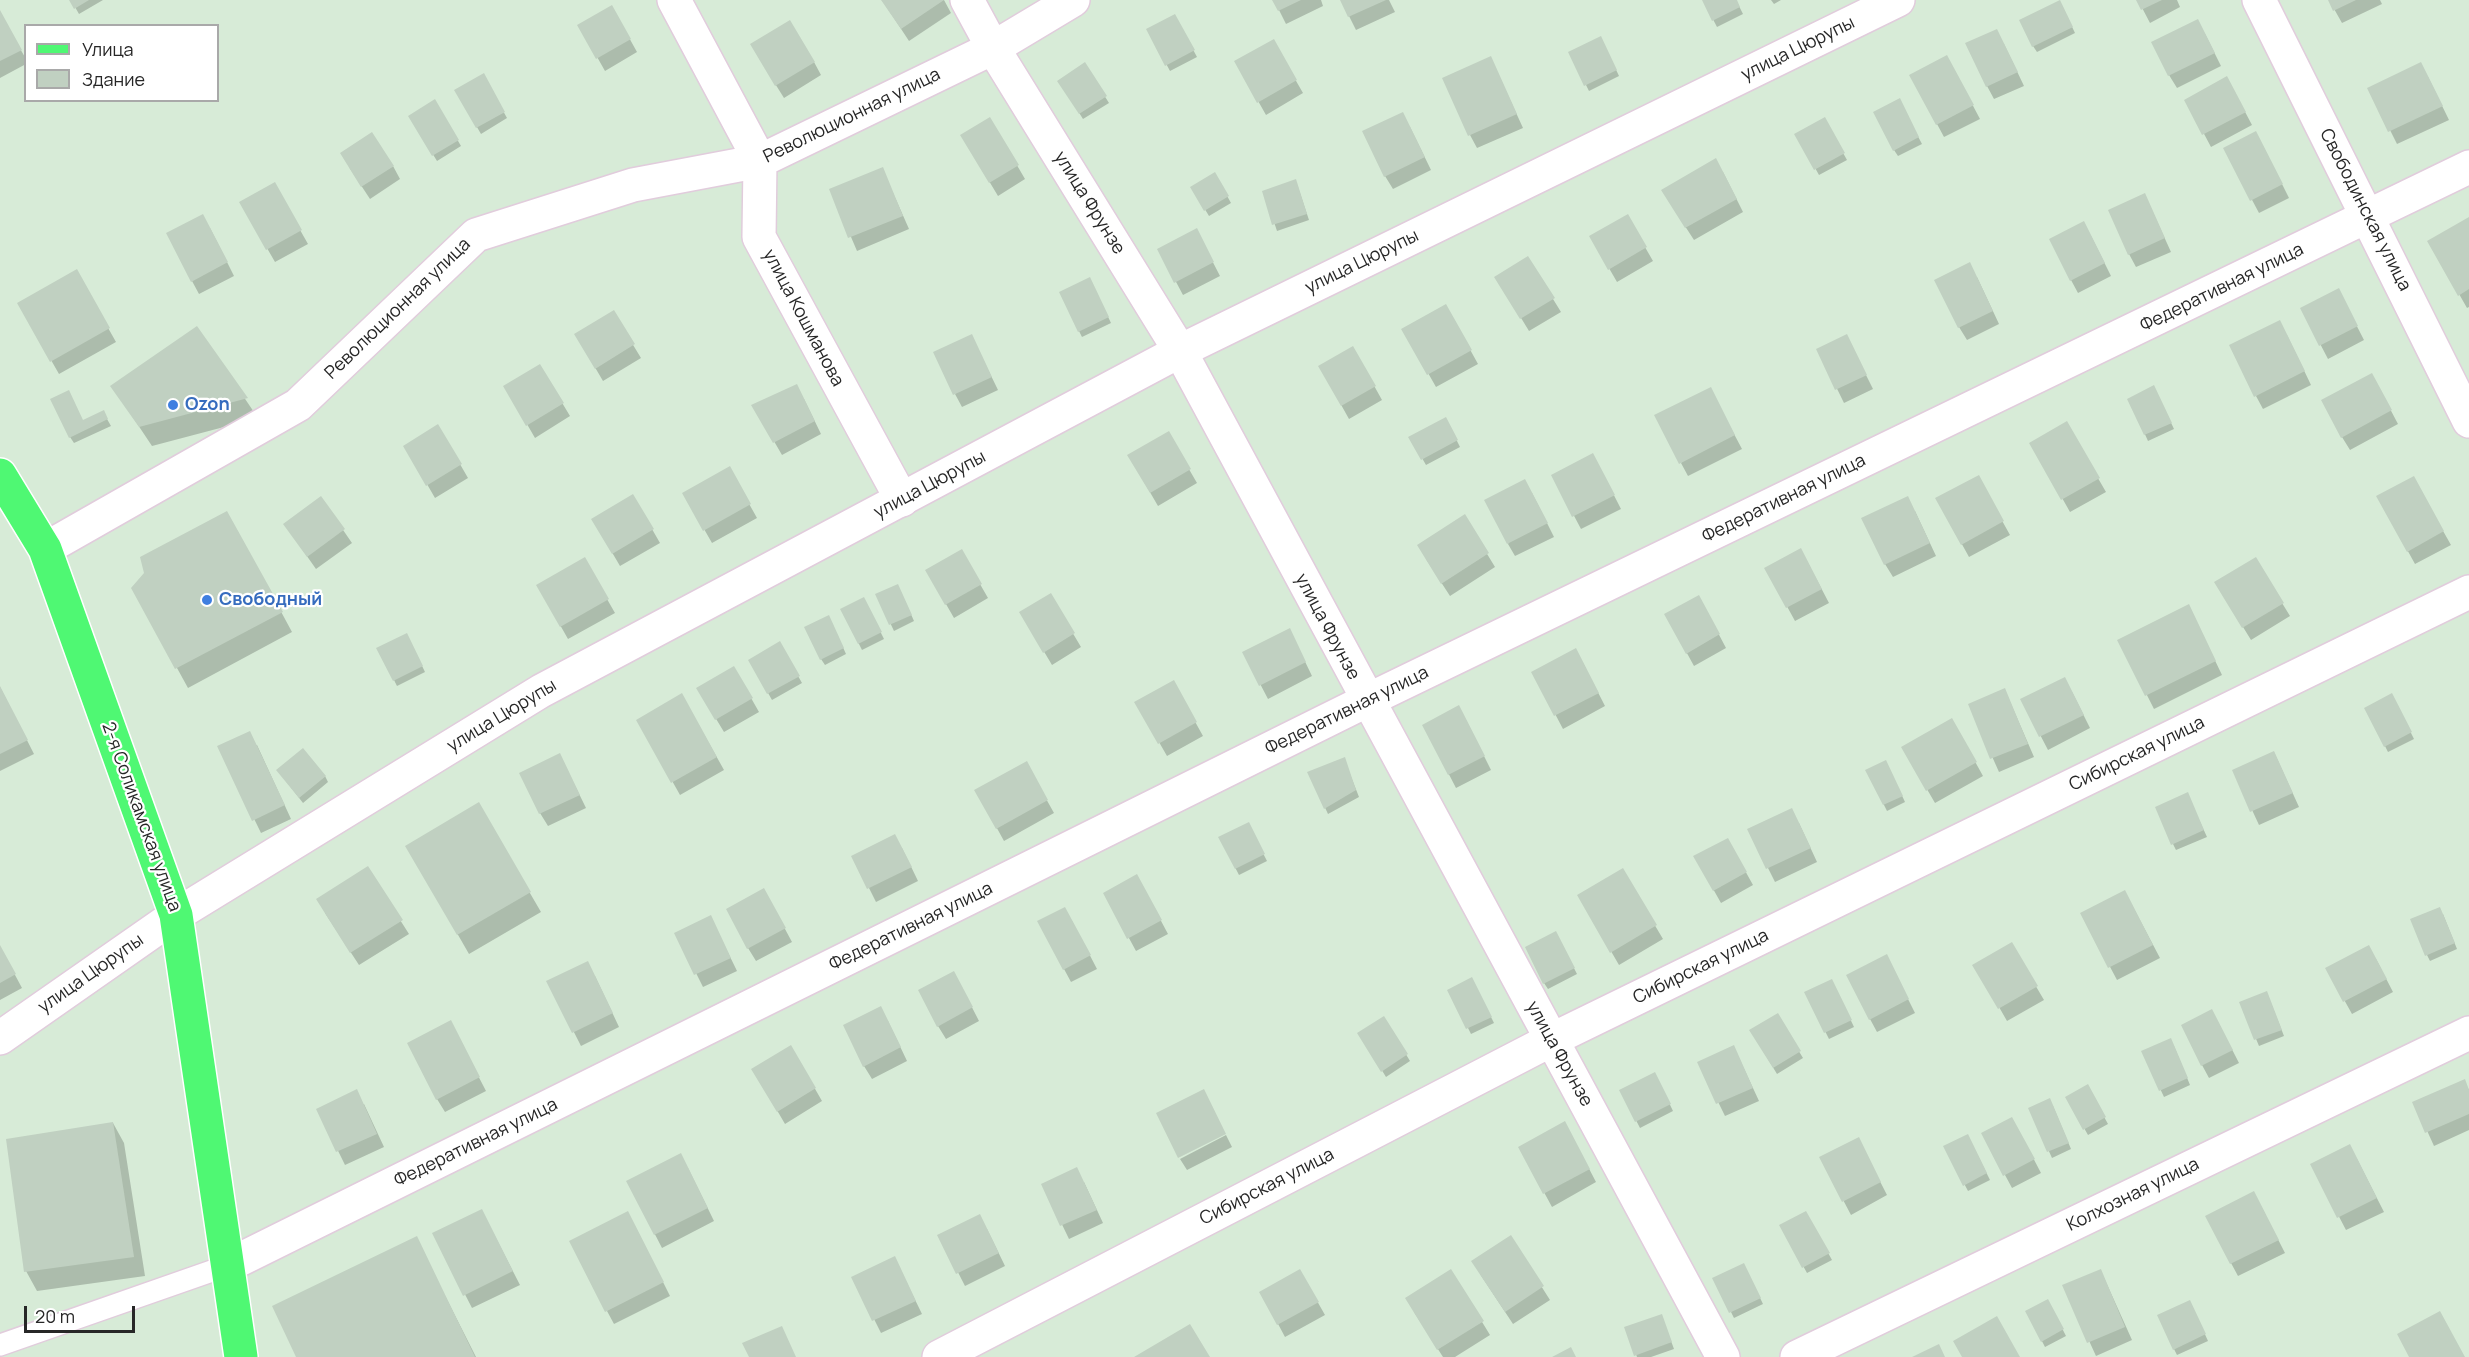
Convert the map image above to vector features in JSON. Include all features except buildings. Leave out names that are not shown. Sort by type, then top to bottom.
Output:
[{"type":"main road","name":"2-я Соликамская улица","points":[[0,475],[45,549],[176,915],[241,1357]]},
{"type":"street","name":"улица Кошманова","points":[[674,0],[760,160],[759,237],[902,500]]},
{"type":"street","name":"улица Фрунзе","points":[[967,0],[993,48],[1180,351],[1366,700],[1723,1357]]},
{"type":"street","name":"Революционная улица","points":[[45,549],[298,405],[476,235],[633,185],[760,160],[993,48],[1073,0]]},
{"type":"street","name":"улица Цюрупы","points":[[0,1038],[176,915],[541,691],[1180,351],[1898,0]]},
{"type":"street","name":"Свободинская улица","points":[[2259,0],[2469,421]]},
{"type":"street","name":"Федеративная улица","points":[[229,1265],[1366,700],[2469,167]]},
{"type":"street","name":"Сибирская улица","points":[[939,1357],[1551,1040],[2469,592]]},
{"type":"street","name":"Колхозная улица","points":[[1797,1357],[2469,1033]]},
{"type":"lane","points":[[0,1345],[229,1265]]},
{"type":"place","name":"Ozon","points":[[173,405]]},
{"type":"place","name":"Свободный","points":[[207,600]]}]
